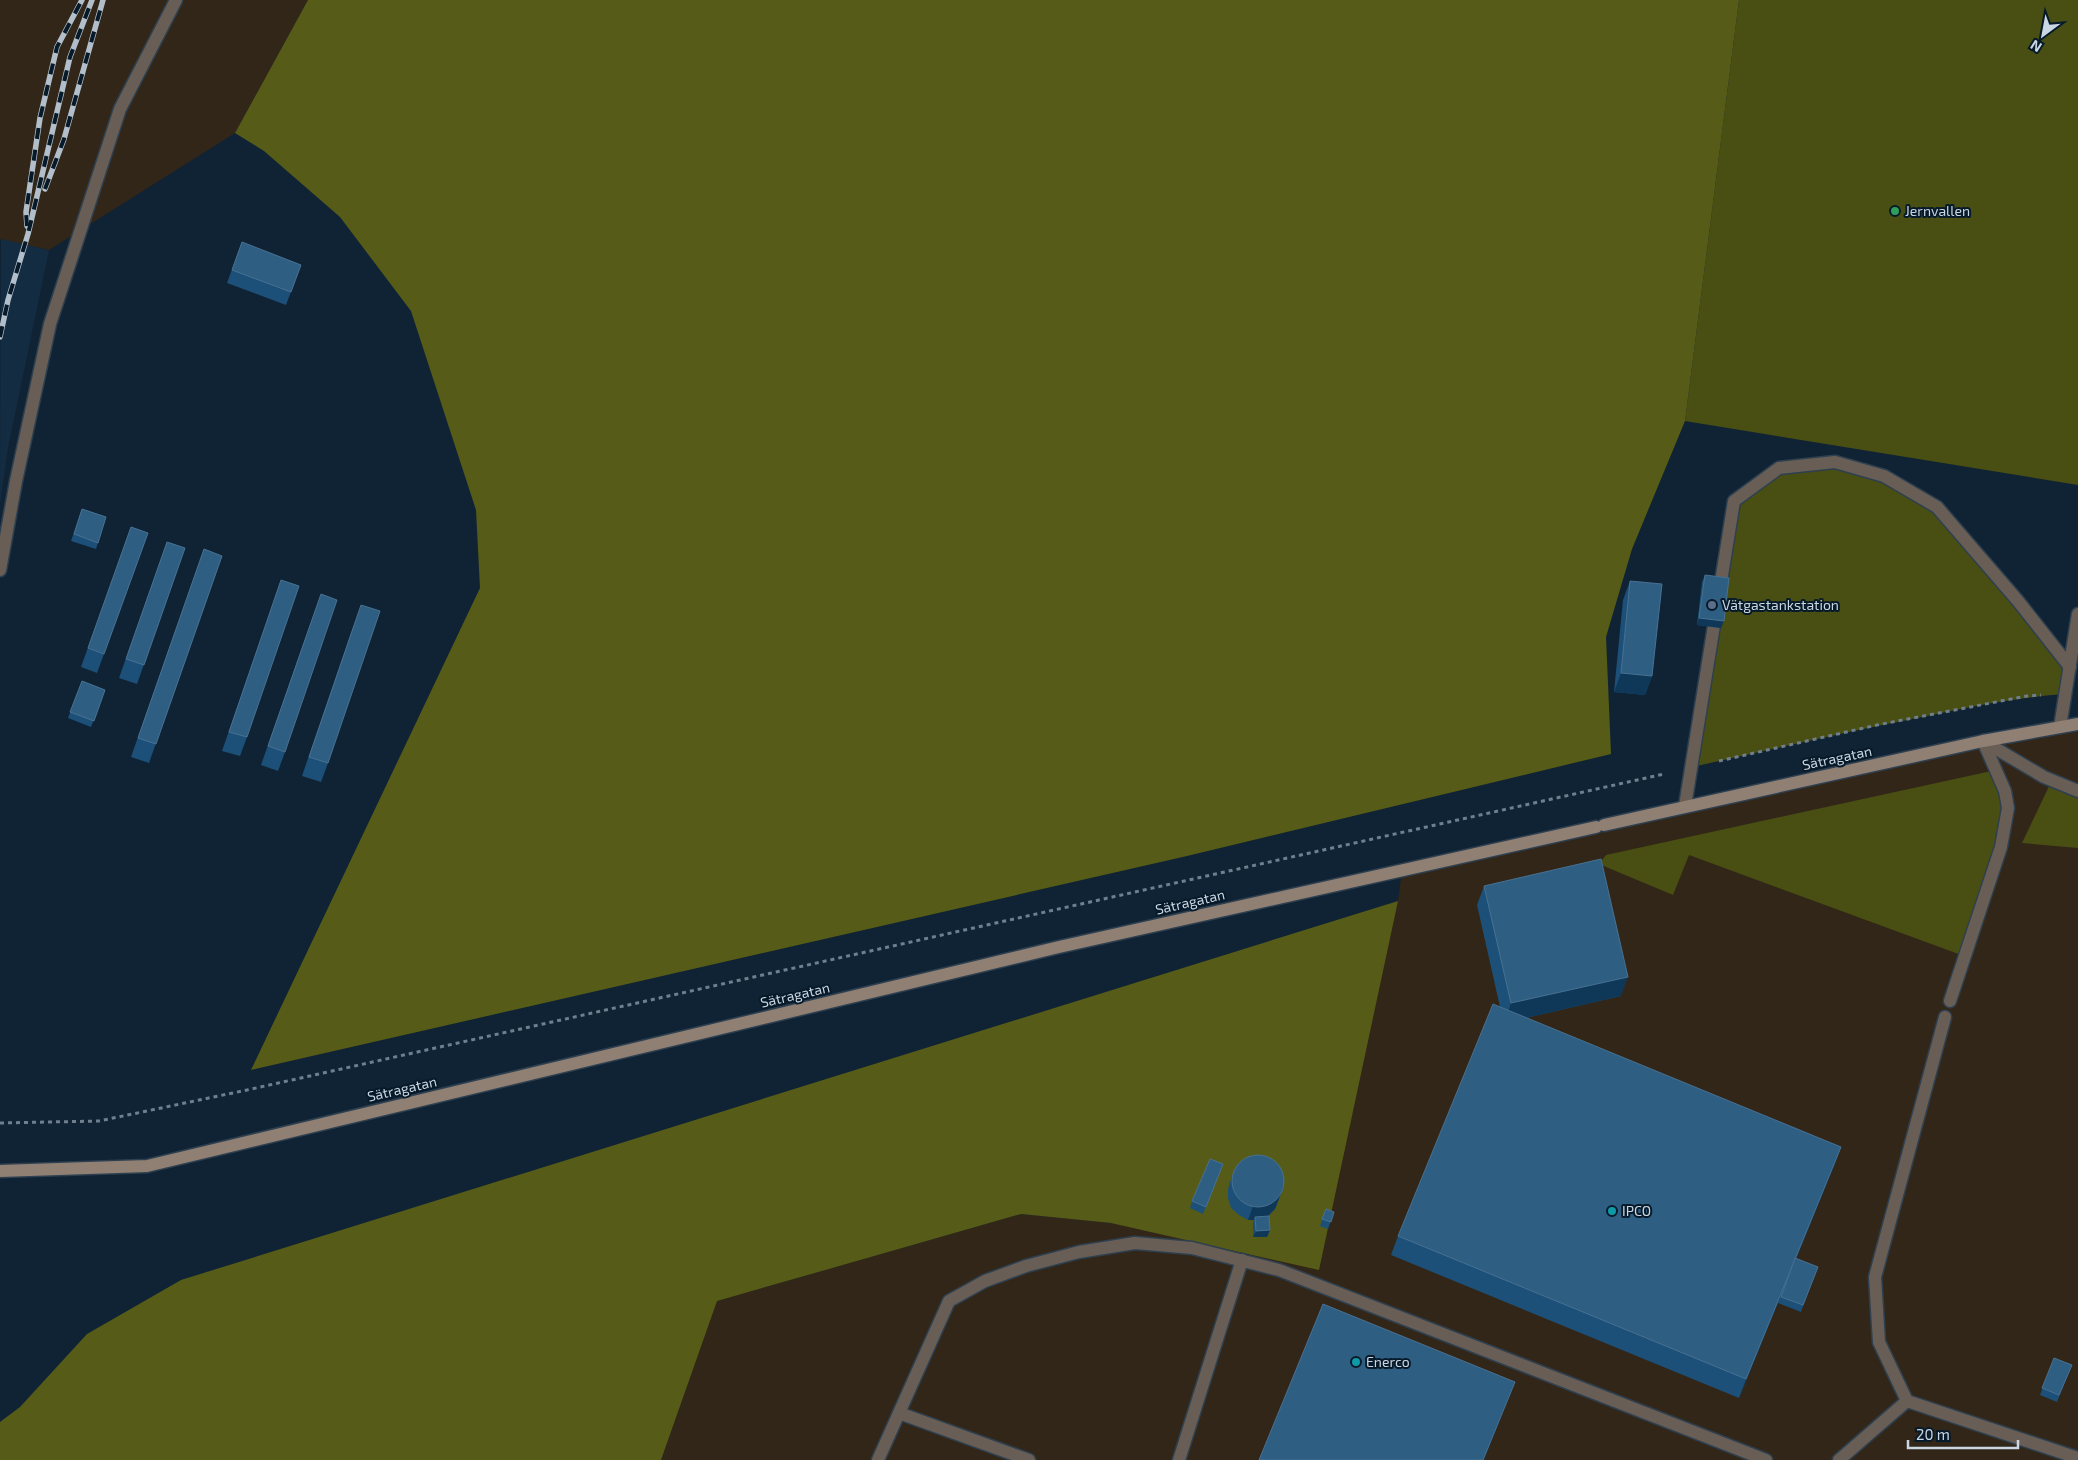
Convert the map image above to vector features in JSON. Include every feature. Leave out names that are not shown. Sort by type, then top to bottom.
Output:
[{"type":"street","points":[[0,570],[16,481],[50,324],[120,109],[176,0]]},
{"type":"street","points":[[1685,806],[1734,501],[1779,468],[1835,462],[1884,476],[1937,507],[2018,601],[2070,667]]},
{"type":"street","points":[[2060,727],[2078,614]]},
{"type":"street","name":"Sätragatan","points":[[0,1171],[147,1166],[1059,947],[1685,806],[1984,741],[2078,724]]},
{"type":"street","points":[[1984,741],[2044,776],[2078,791]]},
{"type":"street","points":[[1950,1001],[2001,847],[2008,808],[2005,791],[1984,741]]},
{"type":"street","points":[[1945,1017],[1875,1277],[1879,1342],[1908,1401],[2078,1458]]},
{"type":"street","points":[[878,1460],[949,1301],[985,1281],[1026,1266],[1080,1252],[1135,1243],[1192,1248],[1279,1270],[1766,1460]]},
{"type":"street","points":[[1179,1460],[1242,1260]]},
{"type":"street","points":[[1839,1460],[1908,1401]]},
{"type":"street","points":[[899,1412],[1029,1460]]},
{"type":"path","points":[[0,1123],[99,1121],[238,1092],[1877,725],[2027,696],[2066,694]]},
{"type":"shaded area","points":[[0,0],[308,0],[235,133],[49,250],[0,240]]},
{"type":"shaded area","points":[[1,239],[49,250],[8,448],[0,504]]},
{"type":"shaded area","points":[[2078,724],[2078,1460],[661,1460],[716,1301],[1021,1214],[1111,1223],[1398,901],[1402,870]]},
{"type":"green space","points":[[308,0],[1739,0],[1685,421],[1632,549],[1606,637],[1611,754],[1187,856],[251,1070],[480,588],[476,510],[411,311],[340,217],[264,151],[235,133]]},
{"type":"green space","name":"Jernvallen","points":[[1739,0],[2078,0],[2078,485],[1685,421]]},
{"type":"green space","points":[[1835,462],[1884,476],[1937,507],[2070,667],[2066,694],[2013,700],[1962,709],[1838,734],[1692,767],[1734,501],[1779,468]]},
{"type":"green space","points":[[1996,770],[2008,808],[1964,956],[1689,855],[1673,895],[1599,864],[1606,855]]},
{"type":"green space","points":[[2052,780],[2078,791],[2078,848],[2022,843]]},
{"type":"green space","points":[[1398,901],[1319,1270],[1111,1223],[1021,1214],[717,1301],[661,1460],[0,1460],[0,1422],[20,1407],[87,1334],[181,1280]]},
{"type":"building","points":[[242,242],[301,265],[291,292],[232,270]]},
{"type":"building","points":[[82,509],[106,517],[98,543],[74,534]]},
{"type":"building","points":[[131,527],[148,533],[104,654],[88,648]]},
{"type":"building","points":[[167,542],[185,548],[144,665],[126,659]]},
{"type":"building","points":[[204,549],[222,556],[156,744],[138,738]]},
{"type":"building","name":"Vätgastankstation","points":[[1705,575],[1729,578],[1724,621],[1699,618]]},
{"type":"building","points":[[281,580],[299,586],[247,737],[229,732]]},
{"type":"building","points":[[1630,581],[1662,584],[1652,676],[1621,673]]},
{"type":"building","points":[[321,594],[337,600],[285,752],[268,746]]},
{"type":"building","points":[[361,605],[380,611],[328,763],[309,757]]},
{"type":"building","points":[[82,681],[105,690],[94,721],[70,712]]},
{"type":"building","points":[[1601,859],[1628,977],[1511,1003],[1484,886]]},
{"type":"building","name":"IPCO","points":[[1493,1004],[1841,1147],[1746,1379],[1398,1236]]},
{"type":"building","points":[[1258,1155],[1268,1157],[1276,1163],[1282,1171],[1284,1181],[1282,1191],[1276,1199],[1268,1205],[1258,1207],[1248,1205],[1240,1199],[1234,1191],[1232,1181],[1234,1171],[1240,1163],[1248,1157]]},
{"type":"building","points":[[1210,1159],[1223,1164],[1206,1207],[1192,1201]]},
{"type":"building","points":[[1326,1209],[1334,1212],[1331,1222],[1322,1219]]},
{"type":"building","points":[[1269,1216],[1270,1230],[1256,1231],[1255,1217]]},
{"type":"building","points":[[1795,1258],[1818,1267],[1803,1305],[1781,1297]]},
{"type":"building","name":"Enerco","points":[[1323,1304],[1515,1382],[1483,1460],[1259,1460]]},
{"type":"building","points":[[2054,1358],[2072,1365],[2059,1395],[2042,1388]]},
{"type":"railway","points":[[27,226],[26,212],[40,118],[57,47],[82,0]]},
{"type":"railway","points":[[0,337],[8,300],[28,234],[70,57],[92,0]]},
{"type":"railway","points":[[45,189],[64,139],[103,0]]},
{"type":"place","name":"Jernvallen","points":[[1895,211]]},
{"type":"place","name":"Vätgastankstation","points":[[1712,605]]},
{"type":"place","name":"IPCO","points":[[1612,1211]]},
{"type":"place","name":"Enerco","points":[[1356,1362]]}]
